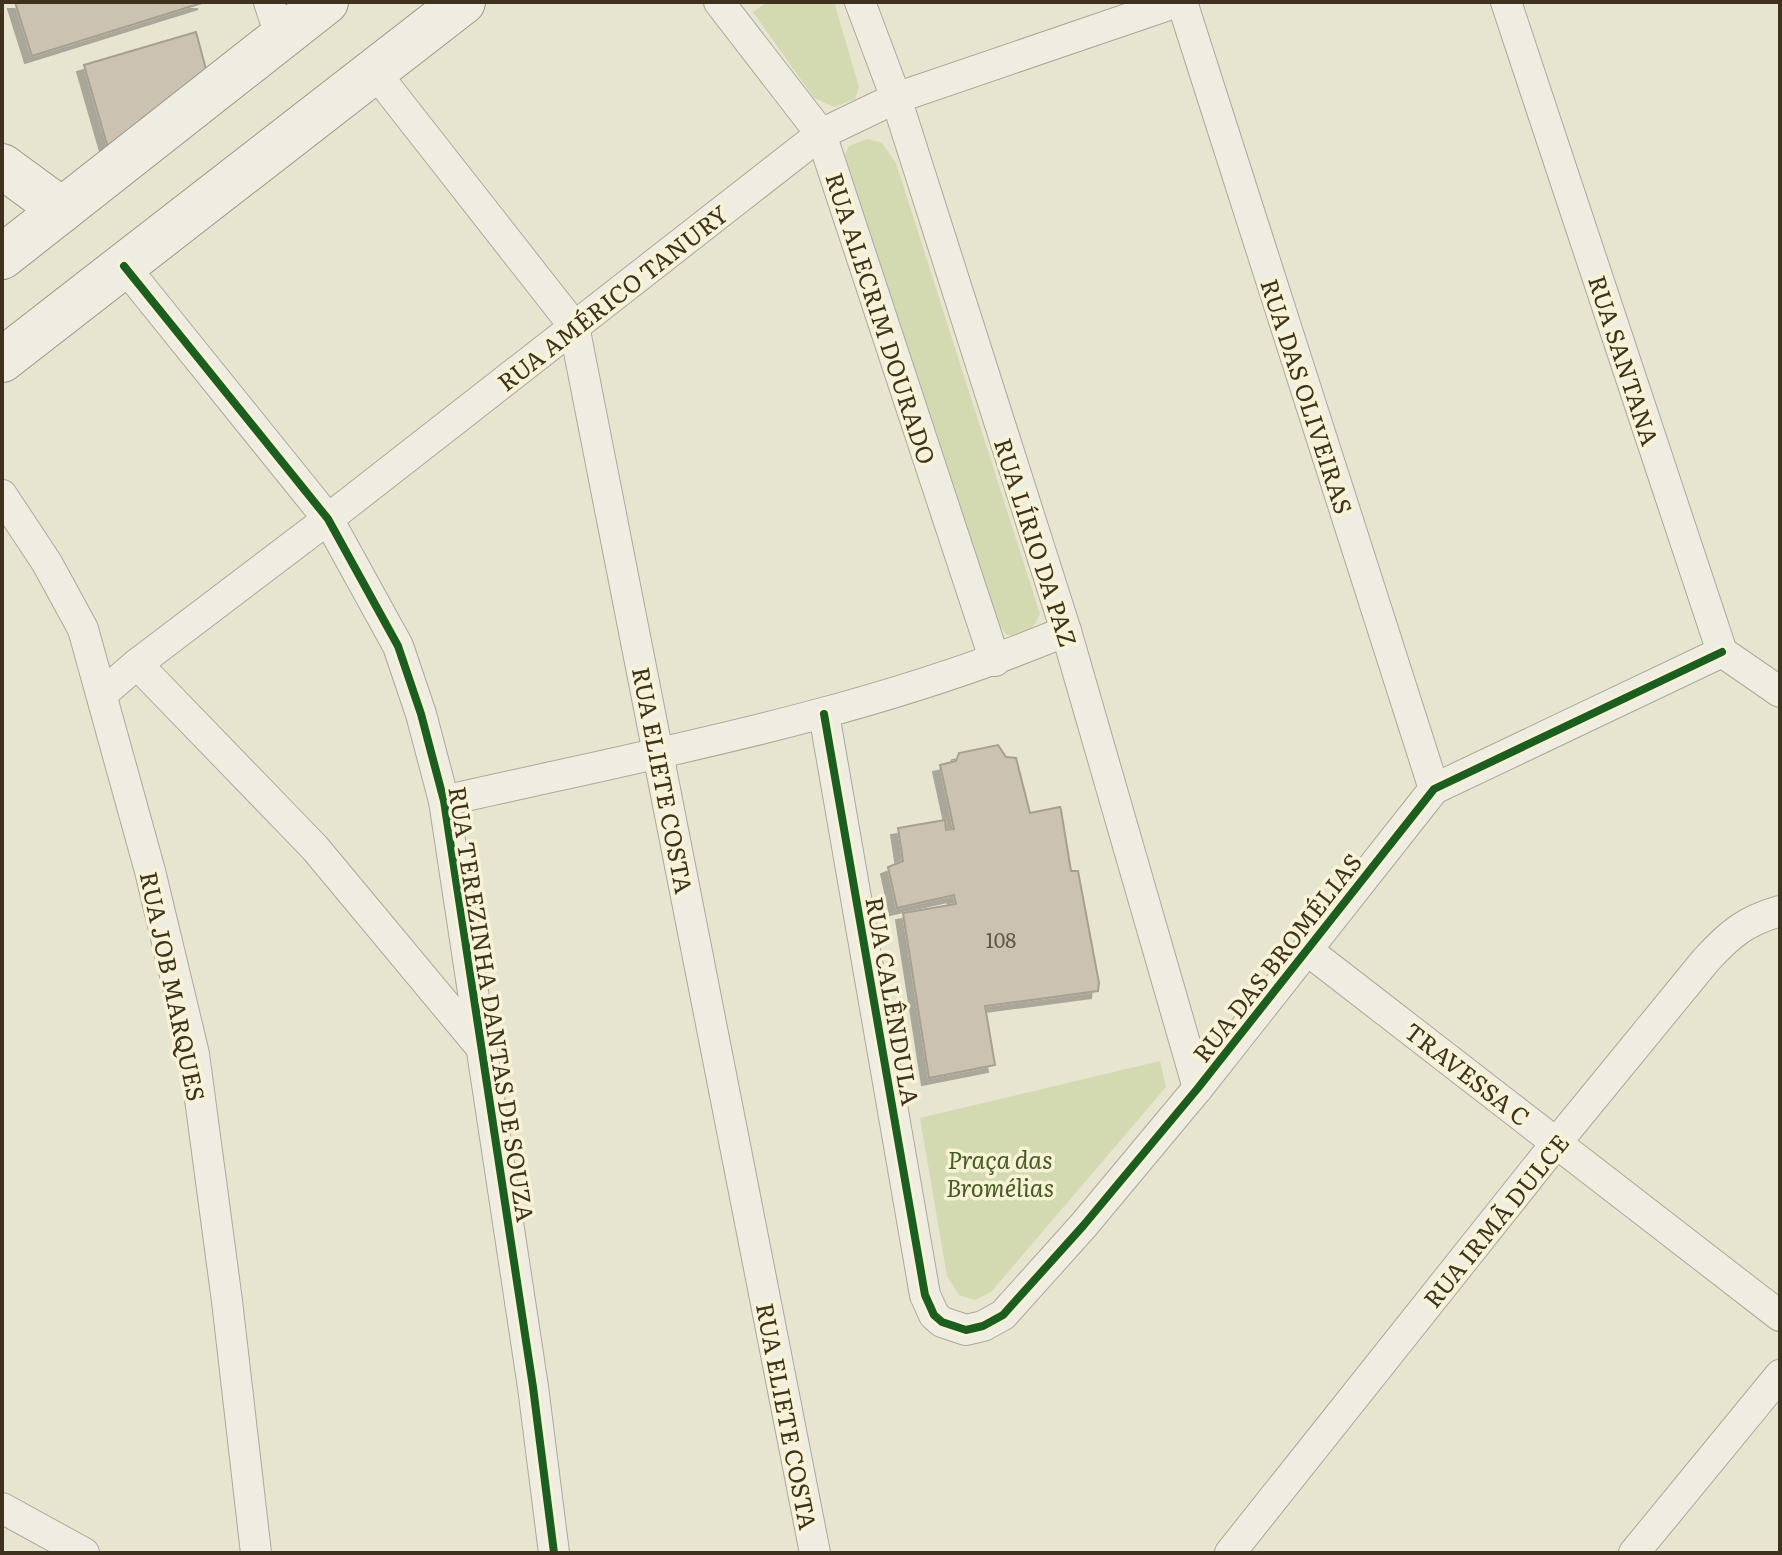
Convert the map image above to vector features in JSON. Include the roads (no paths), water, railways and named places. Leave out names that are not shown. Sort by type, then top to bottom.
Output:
[{"type":"street","points":[[2,257],[62,210],[275,20],[326,2]]},
{"type":"street","points":[[2,360],[463,2]]},
{"type":"street","name":"RUA ALECRIM DOURADO","points":[[719,2],[821,134],[995,661]]},
{"type":"street","name":"RUA LÍRIO DA PAZ","points":[[860,2],[896,98],[1066,631],[1198,1088]]},
{"type":"street","name":"RUA AMÉRICO TANURY","points":[[102,694],[821,134],[896,98],[1180,2]]},
{"type":"street","name":"RUA DAS OLIVEIRAS","points":[[1180,2],[1434,789]]},
{"type":"street","name":"RUA SANTANA","points":[[1506,2],[1722,652]]},
{"type":"street","name":"RUA ELIETE COSTA","points":[[374,71],[574,326],[815,1553]]},
{"type":"street","points":[[2,166],[62,210]]},
{"type":"street","name":"RUA TEREZINHA DANTAS DE SOUZA","points":[[124,266],[328,519],[398,646],[421,714],[444,801],[533,1387],[554,1553]]},
{"type":"street","name":"RUA JOB MARQUES","points":[[2,495],[47,563],[83,629],[150,871],[194,1054],[256,1553]]},
{"type":"street","points":[[444,801],[824,714],[995,661],[1066,631]]},
{"type":"street","points":[[1722,652],[1780,692]]},
{"type":"street","name":"RUA DAS BROMÉLIAS","points":[[925,1295],[934,1315],[942,1322],[966,1330],[983,1326],[1003,1315],[1083,1226],[1198,1088],[1434,789],[1722,652]]},
{"type":"street","points":[[137,664],[315,848],[479,1045]]},
{"type":"street","name":"RUA CALÊNDULA","points":[[824,714],[925,1295]]},
{"type":"street","name":"RUA IRMÃ DULCE","points":[[1230,1553],[1557,1142],[1730,934],[1755,918],[1780,911]]},
{"type":"street","name":"TRAVESSA C","points":[[1307,950],[1780,1316]]},
{"type":"street","points":[[1634,1553],[1780,1375]]},
{"type":"street","points":[[2,1508],[84,1553]]},
{"type":"park label","name":"Praça das Bromélias","points":[[1000,1172]]}]
